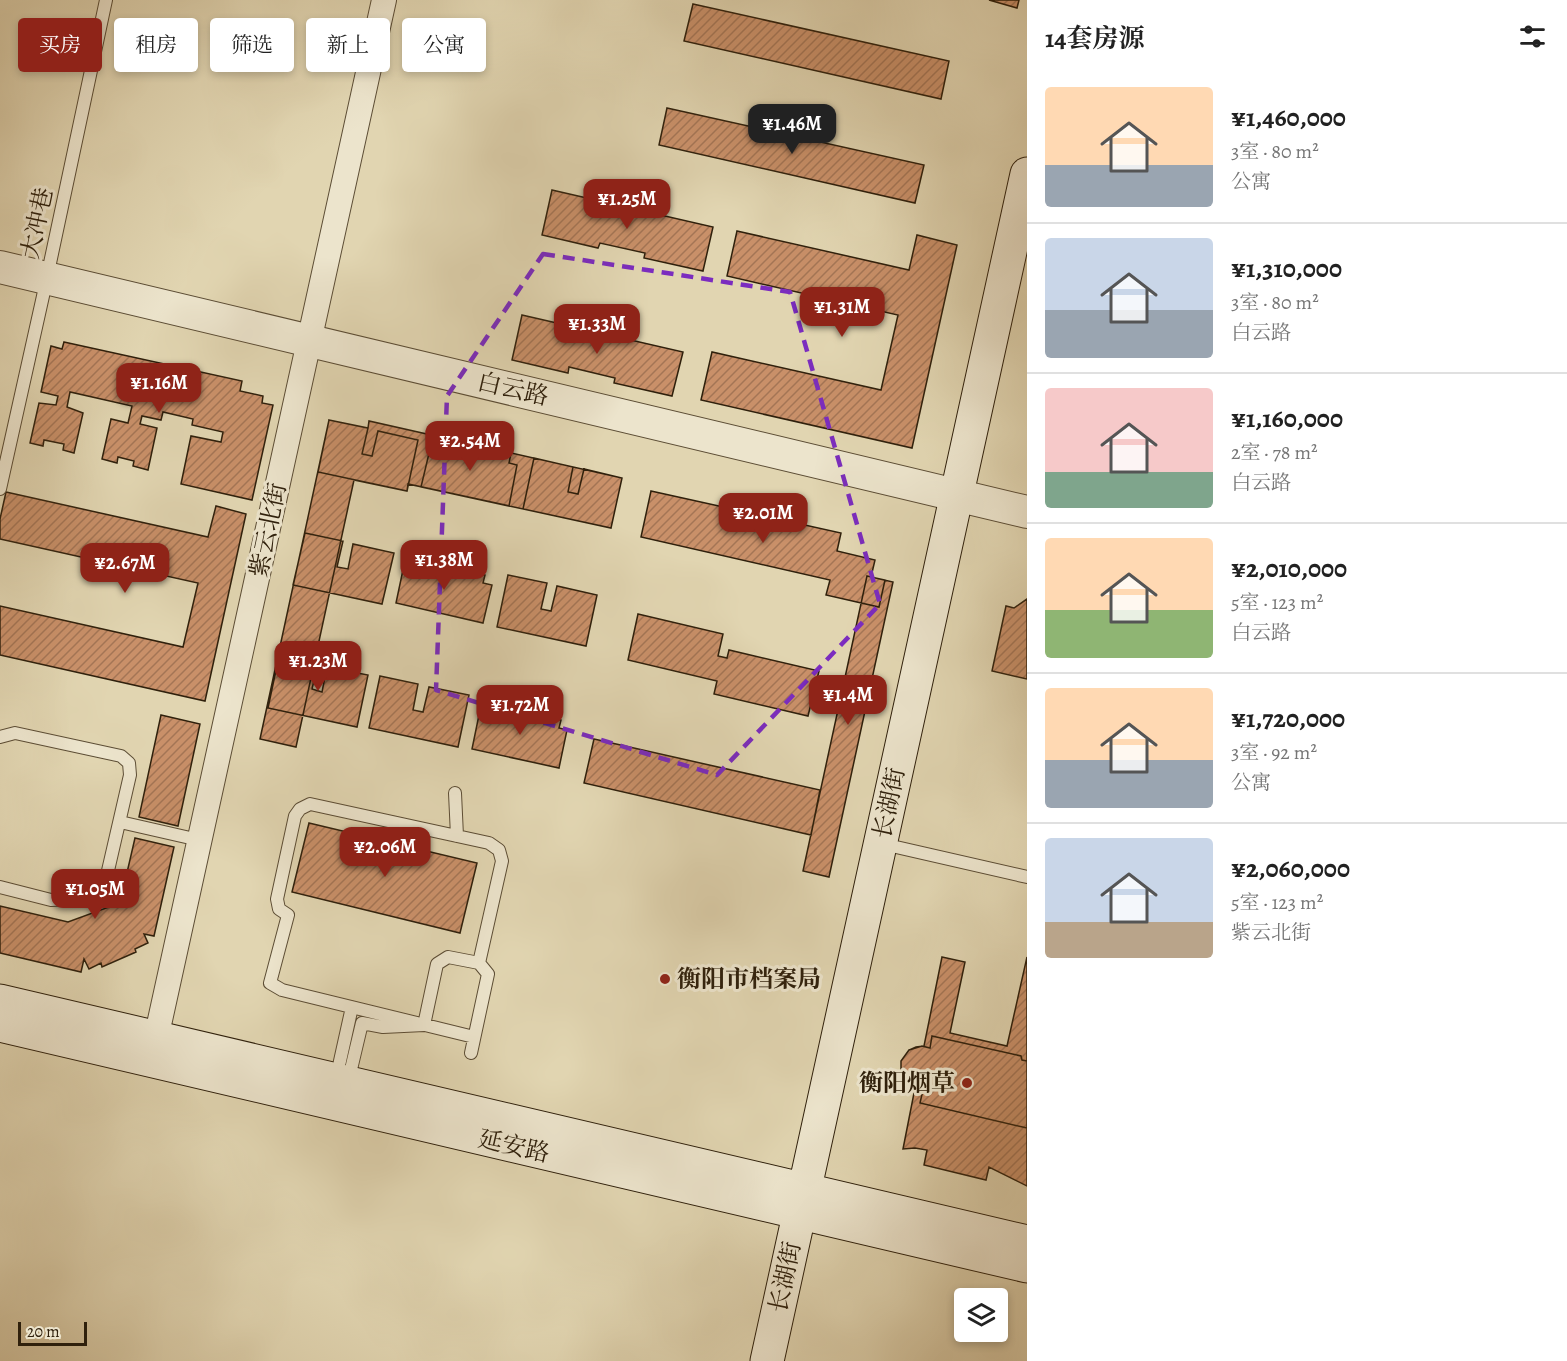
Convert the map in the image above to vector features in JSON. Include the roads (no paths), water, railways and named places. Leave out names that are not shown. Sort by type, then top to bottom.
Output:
[{"type":"main road","name":"长湖街","points":[[767,1361],[810,1203],[896,847],[1027,174]]},
{"type":"main road","name":"长湖街","points":[[783,1361],[810,1203],[963,505],[1027,249]]},
{"type":"main road","name":"延安路","points":[[0,1001],[154,1049],[810,1203],[1027,1242]]},
{"type":"main road","name":"延安路","points":[[0,1025],[342,1081],[810,1203],[1027,1266]]},
{"type":"street","name":"紫云北街","points":[[154,1049],[384,0]]},
{"type":"street","name":"白云路","points":[[0,267],[45,287],[963,505],[1027,528]]},
{"type":"street","name":"白云路","points":[[0,286],[45,287]]},
{"type":"street","name":"白云路","points":[[963,505],[1027,512]]},
{"type":"lane","name":"大冲巷","points":[[0,489],[106,0]]},
{"type":"lane","points":[[0,737],[15,733],[121,756],[129,763],[130,775],[107,875],[100,887],[71,899],[51,900],[0,886]]},
{"type":"lane","points":[[455,793],[457,836]]},
{"type":"lane","points":[[474,1037],[282,990],[270,983],[288,915],[279,909],[277,899],[295,816],[300,808],[310,804],[489,843],[499,850],[502,861],[479,963]]},
{"type":"lane","points":[[120,822],[200,840]]},
{"type":"lane","points":[[896,847],[1027,877]]},
{"type":"lane","points":[[424,1024],[437,964],[448,957],[479,963],[488,974],[471,1053]]},
{"type":"lane","points":[[342,1081],[352,1007]]},
{"type":"lane","points":[[342,1081],[362,1023],[383,1027],[424,1024]]},
{"type":"place","name":"衡阳市档案局","points":[[665,979]]},
{"type":"place","name":"衡阳烟草","points":[[967,1083]]}]
